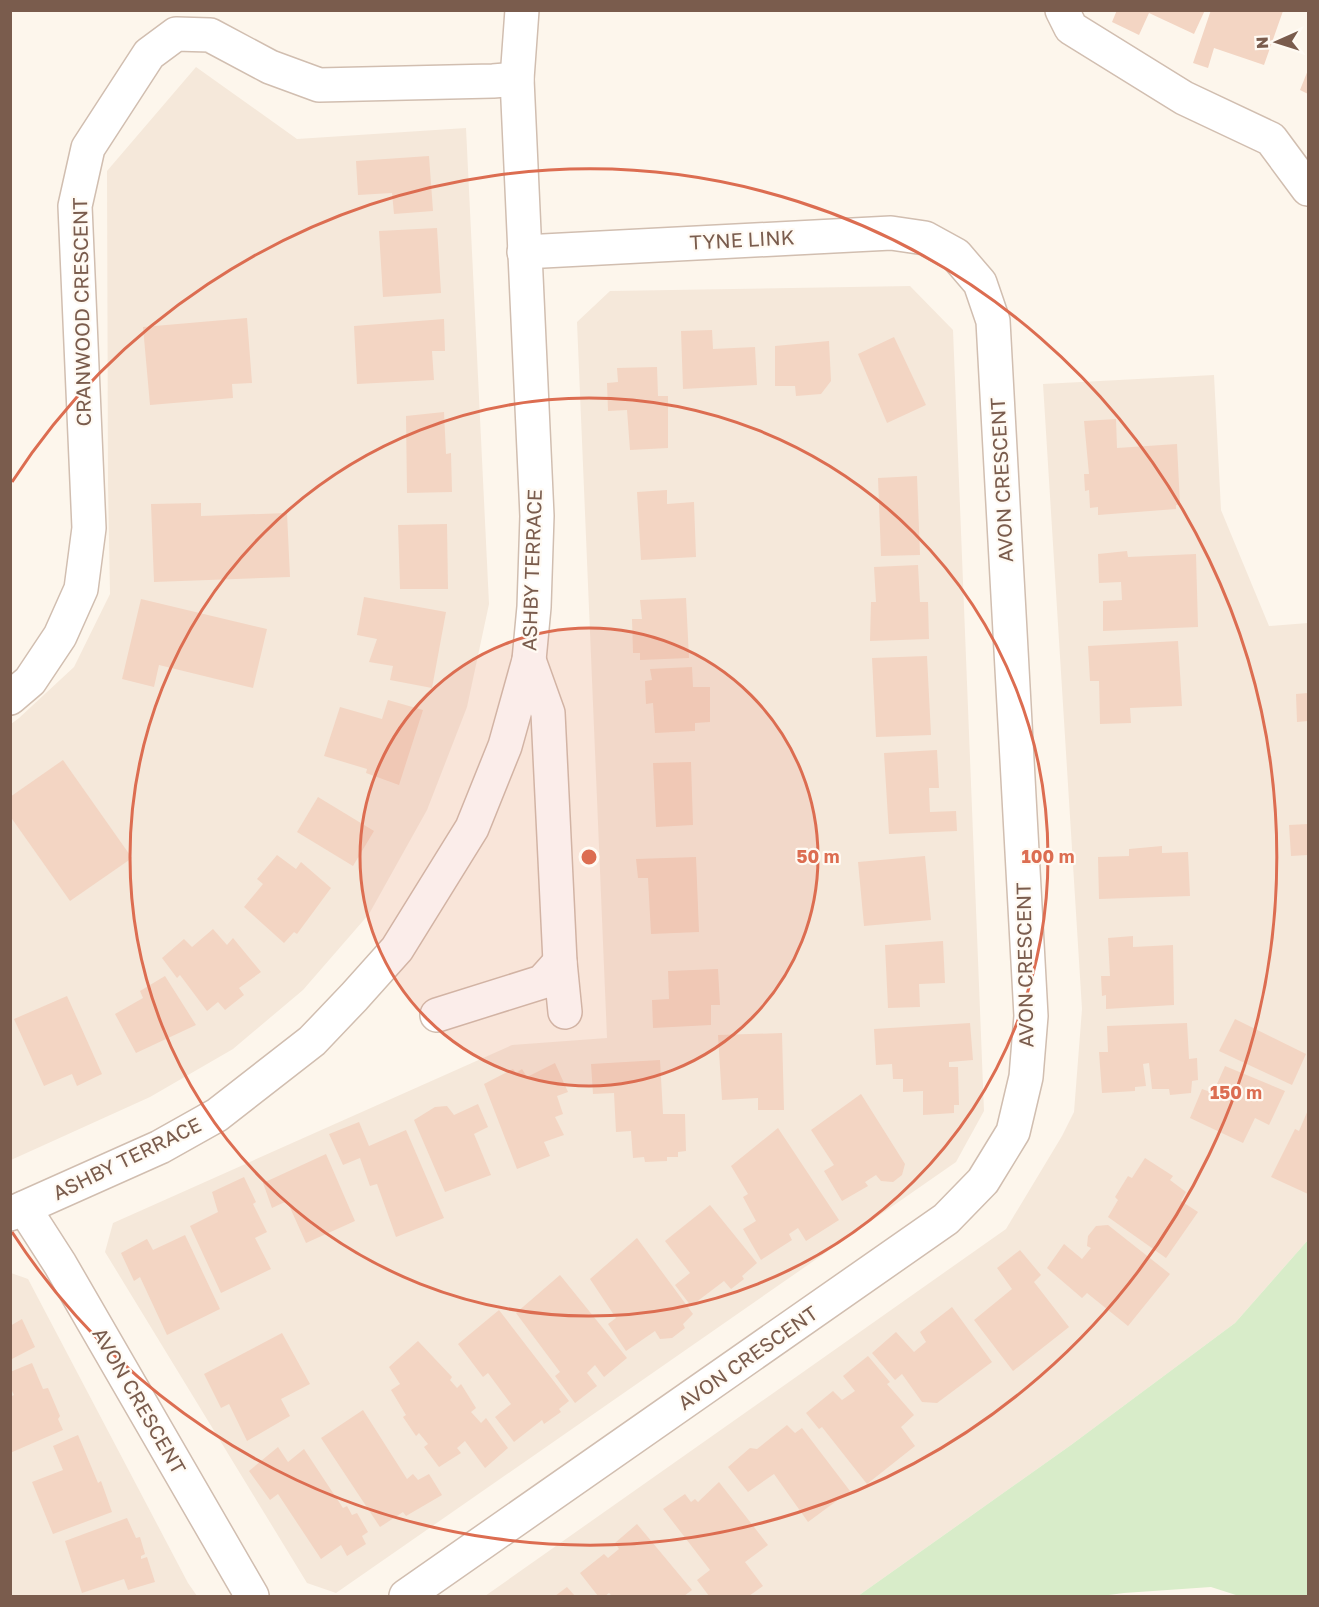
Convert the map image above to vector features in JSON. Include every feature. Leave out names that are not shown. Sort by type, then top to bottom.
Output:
[{"type":"street","name":"ASHBY TERRACE","points":[[17,1211],[160,1147],[217,1115],[312,1041],[397,949],[472,828],[505,746],[529,660],[534,607],[537,516],[517,79],[522,10]]},
{"type":"street","points":[[1062,10],[1071,28],[1184,98],[1271,139],[1308,189]]},
{"type":"street","name":"CRANWOOD CRESCENT","points":[[10,698],[30,681],[60,636],[81,589],[89,528],[75,206],[88,148],[149,54],[176,34],[210,35],[270,67],[319,85],[517,79]]},
{"type":"street","name":"TYNE LINK","points":[[524,252],[891,232],[925,238],[956,255]]},
{"type":"street","name":"AVON CRESCENT","points":[[406,1596],[946,1220],[984,1181],[1014,1132],[1026,1077],[1031,1016],[993,321],[980,283],[956,255]]},
{"type":"street","points":[[529,660],[548,713],[560,962],[565,1012]]},
{"type":"street","points":[[437,1015],[542,982],[560,962]]},
{"type":"street","name":"AVON CRESCENT","points":[[17,1211],[60,1264],[252,1596]]},
{"type":"shaded area","points":[[196,67],[297,139],[466,128],[489,604],[467,707],[427,810],[369,914],[303,990],[233,1049],[150,1097],[11,1160],[11,724],[74,667],[110,594],[107,171]]},
{"type":"shaded area","points":[[910,286],[953,330],[984,1111],[956,1162],[336,1593],[307,1583],[105,1252],[113,1223],[512,1045],[607,1038],[577,322],[610,291]]},
{"type":"shaded area","points":[[1214,375],[1221,510],[1269,626],[1308,623],[1308,1240],[1235,1323],[1071,1445],[858,1596],[485,1596],[1006,1229],[1062,1136],[1074,1112],[1082,1009],[1043,384]]},
{"type":"shaded area","points":[[11,1273],[28,1279],[188,1583],[197,1596],[11,1596]]},
{"type":"green space","points":[[1308,1240],[1308,1596],[1239,1596],[1211,1587],[1101,1596],[858,1596],[1071,1445],[1235,1323]]},
{"type":"building","points":[[1117,10],[1205,10],[1194,34],[1149,13],[1139,35],[1112,22]]},
{"type":"building","points":[[1211,10],[1283,11],[1264,65],[1214,48],[1208,68],[1193,63]]},
{"type":"building","points":[[1308,70],[1308,94],[1300,90]]},
{"type":"building","points":[[429,156],[433,211],[394,214],[392,193],[358,195],[356,161]]},
{"type":"building","points":[[437,228],[441,293],[383,297],[379,231]]},
{"type":"building","points":[[247,318],[252,383],[232,384],[233,398],[150,405],[143,327]]},
{"type":"building","points":[[444,319],[445,351],[432,351],[434,380],[357,384],[354,326]]},
{"type":"building","points":[[712,330],[713,349],[755,347],[757,385],[683,389],[681,331]]},
{"type":"building","points":[[894,337],[926,405],[887,423],[858,354]]},
{"type":"building","points":[[829,341],[831,381],[821,394],[796,396],[795,386],[775,386],[775,346]]},
{"type":"building","points":[[657,367],[658,396],[668,396],[668,448],[630,450],[627,410],[608,411],[607,383],[618,382],[617,368]]},
{"type":"building","points":[[444,412],[446,454],[451,453],[452,492],[407,493],[406,416]]},
{"type":"building","points":[[1116,419],[1117,448],[1177,444],[1180,505],[1176,505],[1176,509],[1098,515],[1098,507],[1090,508],[1089,490],[1085,491],[1084,474],[1089,474],[1084,421]]},
{"type":"building","points":[[917,476],[920,555],[881,556],[878,478]]},
{"type":"building","points":[[667,490],[667,504],[694,502],[696,557],[641,560],[637,492]]},
{"type":"building","points":[[201,503],[201,516],[287,513],[290,577],[154,582],[151,504]]},
{"type":"building","points":[[447,524],[448,589],[400,589],[398,525]]},
{"type":"building","points":[[1127,551],[1128,557],[1196,554],[1198,627],[1103,631],[1103,601],[1122,600],[1121,582],[1099,583],[1098,554]]},
{"type":"building","points":[[918,565],[920,602],[928,602],[929,639],[870,641],[871,602],[876,602],[874,567]]},
{"type":"building","points":[[364,597],[446,612],[432,688],[390,680],[393,666],[369,662],[377,639],[357,635]]},
{"type":"building","points":[[686,598],[689,658],[640,660],[640,653],[633,653],[632,619],[642,619],[640,600]]},
{"type":"building","points":[[141,599],[267,629],[253,688],[159,665],[154,687],[122,679]]},
{"type":"building","points":[[1178,641],[1182,706],[1130,708],[1131,723],[1100,724],[1099,681],[1090,681],[1088,646]]},
{"type":"building","points":[[927,656],[931,735],[876,737],[872,658]]},
{"type":"building","points":[[692,667],[693,687],[710,687],[710,722],[695,723],[695,731],[655,733],[653,703],[646,704],[645,681],[652,680],[650,669]]},
{"type":"building","points":[[1308,693],[1308,721],[1297,722],[1296,694]]},
{"type":"building","points":[[388,700],[423,710],[399,785],[366,773],[367,769],[324,756],[340,707],[382,719]]},
{"type":"building","points":[[937,750],[939,788],[929,788],[930,812],[956,811],[957,831],[889,834],[884,753]]},
{"type":"building","points":[[63,760],[132,858],[70,901],[10,816],[10,797]]},
{"type":"building","points":[[691,762],[693,825],[656,827],[653,763]]},
{"type":"building","points":[[318,797],[374,831],[353,866],[297,832]]},
{"type":"building","points":[[1308,824],[1308,855],[1291,856],[1289,825]]},
{"type":"building","points":[[1162,846],[1162,853],[1188,852],[1190,896],[1099,899],[1098,857],[1129,856],[1129,849]]},
{"type":"building","points":[[277,855],[296,869],[301,862],[331,888],[297,934],[294,932],[284,943],[244,907],[263,884],[257,879]]},
{"type":"building","points":[[925,856],[931,920],[864,926],[858,862]]},
{"type":"building","points":[[696,857],[699,932],[651,934],[648,878],[638,878],[636,859]]},
{"type":"building","points":[[213,929],[227,945],[233,938],[261,972],[239,988],[244,995],[225,1010],[218,1002],[207,1011],[180,975],[177,978],[162,958],[184,939],[192,947]]},
{"type":"building","points":[[1133,936],[1133,947],[1173,945],[1174,1005],[1106,1009],[1106,995],[1102,996],[1101,976],[1110,976],[1108,938]]},
{"type":"building","points":[[943,941],[945,983],[919,984],[920,1007],[888,1008],[885,945]]},
{"type":"building","points":[[718,969],[720,1005],[711,1005],[711,1025],[653,1028],[652,1000],[669,999],[668,971]]},
{"type":"building","points":[[165,976],[196,1025],[136,1053],[115,1014],[143,998],[140,991]]},
{"type":"building","points":[[67,996],[102,1074],[77,1086],[72,1074],[44,1086],[14,1019]]},
{"type":"building","points":[[1235,1019],[1306,1054],[1292,1085],[1219,1051]]},
{"type":"building","points":[[970,1023],[973,1060],[949,1062],[949,1067],[958,1067],[959,1105],[954,1105],[954,1113],[923,1115],[923,1091],[903,1092],[903,1079],[893,1079],[892,1064],[876,1065],[874,1029]]},
{"type":"building","points":[[1187,1023],[1189,1059],[1197,1058],[1198,1080],[1192,1081],[1191,1093],[1170,1095],[1169,1089],[1152,1089],[1149,1063],[1143,1064],[1146,1086],[1135,1087],[1135,1091],[1102,1093],[1099,1052],[1108,1052],[1107,1026]]},
{"type":"building","points":[[782,1033],[784,1110],[758,1110],[758,1098],[722,1100],[718,1035]]},
{"type":"building","points":[[660,1060],[663,1114],[685,1114],[686,1151],[678,1152],[678,1157],[667,1157],[667,1161],[645,1162],[644,1157],[633,1158],[631,1131],[616,1132],[614,1093],[593,1094],[591,1064]]},
{"type":"building","points":[[555,1063],[568,1092],[557,1096],[563,1114],[555,1117],[564,1135],[544,1142],[550,1156],[517,1169],[484,1084],[513,1069],[516,1073],[522,1069],[527,1077]]},
{"type":"building","points":[[1225,1066],[1285,1091],[1269,1125],[1255,1118],[1243,1143],[1190,1118],[1202,1089],[1213,1093]]},
{"type":"building","points":[[861,1094],[905,1164],[902,1175],[893,1182],[881,1181],[876,1175],[865,1182],[868,1186],[842,1201],[824,1171],[834,1165],[811,1130]]},
{"type":"building","points":[[478,1104],[488,1127],[474,1134],[491,1175],[445,1192],[414,1120],[435,1107],[447,1106],[454,1115]]},
{"type":"building","points":[[1308,1110],[1308,1194],[1271,1177],[1295,1129],[1299,1131]]},
{"type":"building","points":[[359,1122],[369,1146],[406,1130],[444,1218],[396,1237],[377,1184],[370,1186],[360,1158],[343,1165],[329,1134]]},
{"type":"building","points":[[778,1128],[839,1220],[806,1241],[798,1228],[789,1234],[792,1240],[761,1260],[743,1229],[756,1221],[743,1197],[748,1194],[731,1166]]},
{"type":"building","points":[[326,1154],[355,1221],[306,1243],[287,1201],[272,1208],[263,1183]]},
{"type":"building","points":[[1145,1158],[1173,1176],[1170,1180],[1186,1192],[1181,1201],[1198,1212],[1166,1258],[1108,1217],[1118,1200],[1115,1197],[1128,1176],[1132,1178]]},
{"type":"building","points":[[244,1177],[256,1202],[253,1204],[267,1232],[255,1238],[271,1269],[221,1293],[190,1226],[218,1212],[212,1192]]},
{"type":"building","points":[[710,1205],[757,1263],[742,1276],[744,1279],[731,1289],[724,1281],[691,1306],[675,1285],[690,1273],[665,1241]]},
{"type":"building","points":[[1108,1225],[1170,1274],[1128,1326],[1087,1293],[1082,1298],[1047,1268],[1064,1244],[1082,1259],[1091,1248],[1087,1246],[1088,1236],[1096,1226]]},
{"type":"building","points":[[185,1235],[220,1309],[167,1335],[140,1277],[134,1281],[121,1253],[147,1239],[153,1250]]},
{"type":"building","points":[[637,1238],[693,1314],[683,1324],[685,1328],[672,1338],[660,1339],[655,1331],[626,1351],[608,1324],[616,1318],[590,1279]]},
{"type":"building","points":[[1020,1250],[1041,1275],[1034,1282],[1069,1327],[1013,1371],[974,1320],[1012,1289],[997,1268]]},
{"type":"building","points":[[560,1275],[627,1358],[604,1377],[595,1365],[587,1373],[597,1386],[575,1403],[555,1376],[560,1372],[516,1313]]},
{"type":"building","points":[[952,1307],[992,1362],[937,1403],[922,1402],[902,1374],[895,1380],[872,1353],[896,1332],[914,1352],[926,1342],[920,1332]]},
{"type":"building","points":[[499,1310],[569,1401],[559,1409],[561,1412],[544,1424],[542,1420],[514,1442],[495,1417],[511,1404],[488,1373],[483,1377],[458,1344]]},
{"type":"building","points":[[22,1319],[35,1347],[10,1360],[10,1326]]},
{"type":"building","points":[[282,1333],[310,1384],[281,1399],[290,1416],[247,1441],[229,1404],[221,1408],[204,1374]]},
{"type":"building","points":[[418,1341],[452,1377],[450,1380],[457,1388],[461,1384],[476,1408],[471,1412],[481,1423],[486,1418],[508,1448],[485,1468],[465,1441],[457,1448],[461,1453],[439,1467],[424,1447],[428,1444],[419,1433],[416,1436],[403,1417],[406,1415],[391,1390],[400,1384],[389,1367]]},
{"type":"building","points":[[868,1356],[890,1382],[887,1384],[914,1415],[901,1427],[915,1446],[867,1484],[822,1427],[819,1429],[806,1413],[833,1391],[842,1400],[855,1391],[843,1376]]},
{"type":"building","points":[[32,1363],[43,1389],[48,1388],[60,1416],[58,1419],[63,1430],[10,1453],[10,1397],[14,1395],[10,1387],[10,1372]]},
{"type":"building","points":[[363,1410],[407,1479],[413,1474],[418,1480],[429,1474],[442,1495],[406,1516],[403,1512],[380,1527],[321,1438]]},
{"type":"building","points":[[787,1425],[795,1433],[802,1428],[850,1491],[808,1522],[774,1474],[748,1492],[728,1467],[750,1448],[757,1449]]},
{"type":"building","points":[[78,1435],[98,1483],[101,1481],[112,1512],[53,1534],[32,1482],[63,1470],[53,1446]]},
{"type":"building","points":[[278,1447],[288,1462],[304,1449],[343,1508],[347,1506],[352,1515],[357,1513],[368,1532],[362,1536],[366,1544],[347,1556],[341,1545],[321,1559],[278,1494],[270,1500],[249,1471]]},
{"type":"building","points":[[719,1482],[768,1545],[745,1562],[763,1586],[749,1596],[709,1596],[697,1580],[710,1570],[663,1509],[685,1494],[691,1502],[695,1499],[698,1502]]},
{"type":"building","points":[[127,1518],[136,1538],[140,1537],[145,1554],[141,1556],[141,1559],[147,1557],[155,1582],[128,1590],[124,1579],[82,1593],[65,1541]]},
{"type":"building","points":[[637,1524],[692,1590],[684,1596],[612,1596],[609,1593],[605,1596],[598,1596],[580,1573],[604,1554],[608,1558],[619,1549],[615,1543]]},
{"type":"building","points":[[567,1587],[575,1596],[555,1596]]}]
